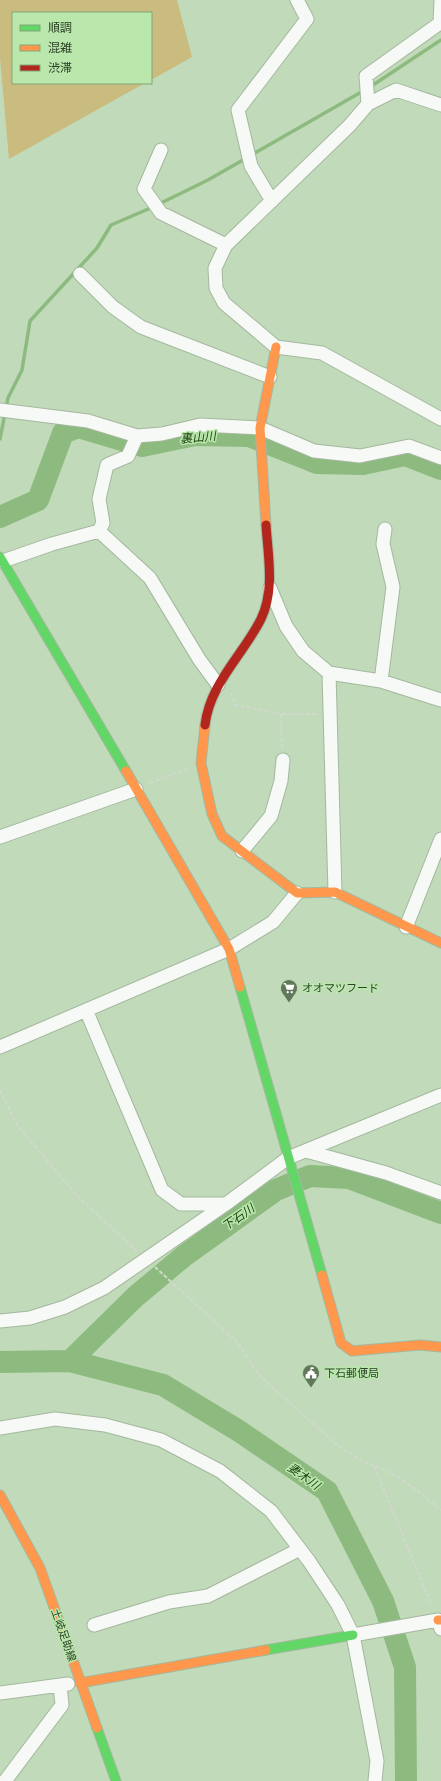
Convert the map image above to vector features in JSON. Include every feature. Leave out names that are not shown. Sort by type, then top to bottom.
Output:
[{"type":"street","points":[[272,201],[252,166],[238,110],[307,19],[297,0]]},
{"type":"street","points":[[368,104],[366,76],[440,23],[441,0]]},
{"type":"street","points":[[441,105],[396,90],[368,104],[350,126],[226,245],[215,268],[216,288],[224,303],[276,347],[322,353],[441,419]]},
{"type":"street","points":[[161,150],[144,189],[161,213],[226,245]]},
{"type":"street","points":[[80,274],[113,307],[141,327],[270,377]]},
{"type":"street","points":[[276,347],[260,428],[270,588],[286,626],[303,651],[329,673],[381,681],[441,700]]},
{"type":"street","points":[[0,410],[88,421],[137,436],[162,434],[200,425],[260,428],[314,451],[360,456],[410,446],[441,458]]},
{"type":"street","points":[[137,436],[128,456],[107,465],[100,498],[103,523],[99,531],[1,559],[136,788],[228,949],[341,1343],[352,1351],[420,1345],[441,1347]]},
{"type":"street","points":[[381,681],[393,587],[383,544],[385,529]]},
{"type":"street","points":[[99,531],[150,578],[199,659],[218,685]]},
{"type":"street","points":[[270,588],[261,619],[218,685],[205,722],[201,763],[212,814],[222,836],[297,893],[335,892],[441,943]]},
{"type":"street","points":[[329,673],[335,892]]},
{"type":"street","points":[[242,851],[271,816],[281,781],[283,760]]},
{"type":"street","points":[[0,837],[136,788]]},
{"type":"street","points":[[406,927],[441,839]]},
{"type":"street","points":[[0,1047],[228,949],[273,922],[297,893]]},
{"type":"street","points":[[86,1010],[162,1190],[181,1204],[226,1204]]},
{"type":"street","points":[[0,1321],[30,1318],[65,1306],[104,1288],[147,1260],[288,1158],[441,1095]]},
{"type":"street","points":[[306,1151],[386,1173],[441,1193]]},
{"type":"street","points":[[0,1428],[54,1419],[105,1425],[161,1440],[220,1471],[271,1511],[300,1549],[338,1605],[354,1635],[377,1761],[375,1781]]},
{"type":"street","name":"土岐足助線","points":[[0,1495],[40,1568],[116,1781]]},
{"type":"street","points":[[94,1625],[169,1602],[208,1596],[300,1549]]},
{"type":"street","points":[[2,1692],[80,1682],[354,1635],[440,1623]]},
{"type":"street","points":[[5,1781],[62,1704],[60,1685]]},
{"type":"path","points":[[218,685],[230,692],[236,705],[281,714],[320,714]]},
{"type":"path","points":[[281,714],[283,760]]},
{"type":"path","points":[[136,788],[201,763]]},
{"type":"path","points":[[0,1090],[17,1125],[77,1196],[236,1341],[260,1376],[338,1445],[374,1466],[393,1474],[421,1493],[441,1510]]},
{"type":"path","points":[[374,1466],[440,1623]]},
{"type":"shaded area","points":[[0,0],[177,0],[192,57],[152,79],[152,12],[12,12],[12,84],[143,84],[9,159],[0,58]]},
{"type":"waterway","points":[[370,87],[441,40]]},
{"type":"waterway","points":[[159,204],[208,180],[363,91]]},
{"type":"waterway","points":[[0,439],[8,398],[22,370],[30,321],[97,248],[111,225],[153,207]]},
{"type":"waterway","name":"裏山川","points":[[0,517],[38,500],[63,433],[78,427],[142,446],[195,435],[249,436],[317,463],[363,464],[405,455],[441,469]]},
{"type":"waterway","name":"下石川","points":[[70,1361],[135,1297],[184,1256],[276,1190],[310,1176],[349,1178],[441,1213]]},
{"type":"waterway","name":"妻木川","points":[[0,1362],[70,1361],[163,1385],[239,1431],[327,1491],[383,1601],[405,1667],[406,1781]]},
{"type":"traffic: fast","points":[[0,557],[126,771]]},
{"type":"traffic: fast","points":[[240,987],[322,1275]]},
{"type":"traffic: fast","points":[[266,1650],[353,1635]]},
{"type":"traffic: fast","points":[[97,1728],[116,1781]]},
{"type":"traffic: slow","points":[[266,525],[260,428],[276,347]]},
{"type":"traffic: slow","points":[[205,725],[201,763],[212,814],[222,836],[297,893],[335,892],[441,943]]},
{"type":"traffic: slow","points":[[126,771],[229,949],[240,987]]},
{"type":"traffic: slow","points":[[322,1275],[341,1343],[352,1351],[420,1345],[441,1347]]},
{"type":"traffic: slow","points":[[0,1495],[40,1568],[97,1728]]},
{"type":"traffic: slow","points":[[80,1683],[266,1650]]},
{"type":"traffic: jam","points":[[205,725],[208,710],[220,682],[254,632],[265,608],[268,596],[270,573],[266,525]]},
{"type":"place","name":"オオマツフード","points":[[289,1003]]},
{"type":"place","name":"下石郵便局","points":[[311,1388]]}]
